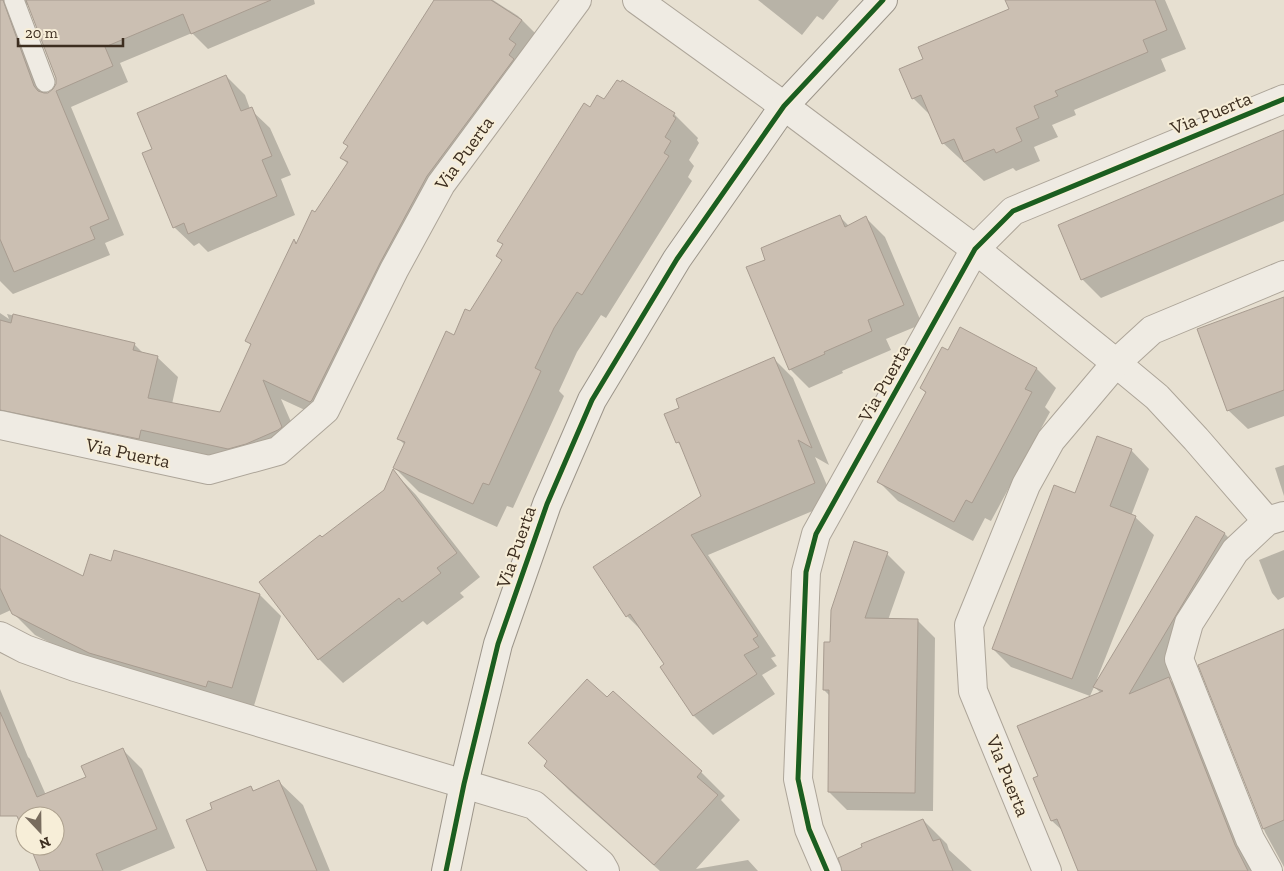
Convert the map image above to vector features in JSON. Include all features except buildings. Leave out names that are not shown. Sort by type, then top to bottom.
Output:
[{"type":"street","name":"Via Puerta","points":[[0,425],[210,470],[278,451],[325,410],[394,270],[440,184],[577,0]]},
{"type":"street","points":[[637,0],[784,106],[975,249],[1116,363],[1157,397],[1196,439],[1276,518],[1235,551],[1189,623],[1179,659],[1250,839],[1268,871]]},
{"type":"street","name":"Via Puerta","points":[[446,871],[464,784],[498,644],[547,504],[592,400],[678,259],[784,106],[883,0]]},
{"type":"street","name":"Via Puerta","points":[[826,871],[809,829],[798,779],[806,572],[816,534],[975,249],[1013,211],[1284,99]]},
{"type":"street","name":"Via Puerta","points":[[1047,871],[973,691],[969,625],[1026,485],[1051,440],[1116,363],[1152,330],[1284,275]]},
{"type":"street","points":[[0,636],[25,649],[75,667],[534,805],[600,864],[605,871]]},
{"type":"lane","points":[[14,0],[45,82]]},
{"type":"cycle path","points":[[446,871],[464,784],[498,644],[547,504],[592,400],[677,259],[784,106],[883,0]]},
{"type":"cycle path","points":[[827,871],[809,829],[798,779],[806,572],[816,534],[975,249],[1013,211],[1284,99]]}]
